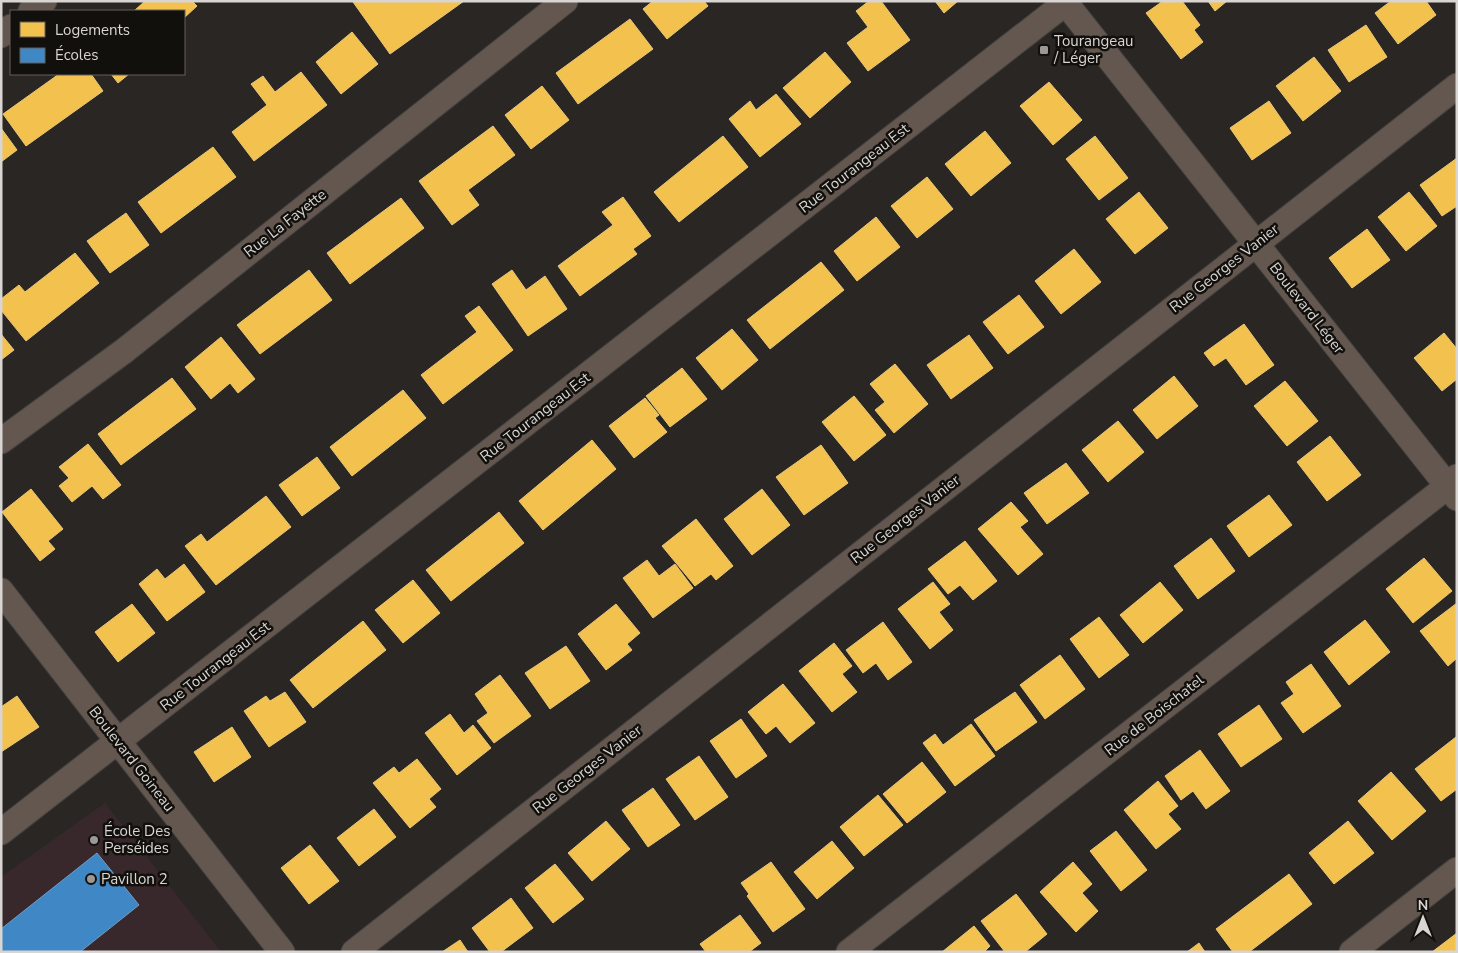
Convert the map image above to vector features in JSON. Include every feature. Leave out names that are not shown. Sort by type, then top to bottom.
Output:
[{"type":"street","points":[[32,10],[44,1]]},
{"type":"street","name":"Rue La Fayette","points":[[1,441],[124,351],[565,1]]},
{"type":"street","name":"Boulevard Léger","points":[[1066,2],[1256,243],[1454,487]]},
{"type":"street","name":"Rue Tourangeau Est","points":[[1,832],[1066,2]]},
{"type":"street","name":"Rue Georges Vanier","points":[[354,952],[1457,86]]},
{"type":"street","name":"Rue de Boischatel","points":[[849,952],[1454,487]]},
{"type":"street","name":"Boulevard Goineau","points":[[1,591],[282,952]]},
{"type":"street","points":[[1352,952],[1457,870]]},
{"type":"shaded area","name":"École Des Perséides","points":[[105,803],[221,952],[1,952],[1,877]]},
{"type":"building: Logements","points":[[145,1],[192,1],[197,6],[185,17],[185,10],[135,10]]},
{"type":"building: Logements","points":[[354,1],[392,2],[464,1],[390,54]]},
{"type":"building: Logements","points":[[653,1],[704,1],[708,6],[667,39],[643,9]]},
{"type":"building: Logements","points":[[869,1],[881,1],[910,40],[868,71],[847,43],[868,27],[856,11]]},
{"type":"building: Logements","points":[[935,1],[958,1],[944,13]]},
{"type":"building: Logements","points":[[1163,1],[1182,1],[1200,25],[1194,30],[1203,42],[1181,59],[1146,13]]},
{"type":"building: Logements","points":[[1208,1],[1227,1],[1215,11]]},
{"type":"building: Logements","points":[[1391,1],[1426,1],[1436,15],[1398,44],[1375,13]]},
{"type":"building: Logements","points":[[630,19],[653,49],[578,104],[556,73]]},
{"type":"building: Logements","points":[[1366,25],[1387,57],[1349,82],[1328,50]]},
{"type":"building: Logements","points":[[352,32],[378,64],[341,94],[316,62]]},
{"type":"building: Logements","points":[[825,52],[851,82],[810,118],[783,88]]},
{"type":"building: Logements","points":[[1314,57],[1341,91],[1303,121],[1276,86]]},
{"type":"building: Logements","points":[[301,72],[327,105],[254,161],[232,132],[267,105],[251,84],[263,76],[275,92]]},
{"type":"building: Logements","points":[[58,75],[92,75],[103,91],[26,146],[3,114]]},
{"type":"building: Logements","points":[[112,75],[128,75],[118,83]]},
{"type":"building: Logements","points":[[1049,82],[1082,120],[1053,145],[1020,106]]},
{"type":"building: Logements","points":[[542,86],[569,120],[531,149],[505,115]]},
{"type":"building: Logements","points":[[776,94],[801,124],[760,157],[729,119],[750,101],[756,110]]},
{"type":"building: Logements","points":[[1269,101],[1291,133],[1252,160],[1230,128]]},
{"type":"building: Logements","points":[[493,126],[515,155],[468,190],[479,205],[452,225],[419,181]]},
{"type":"building: Logements","points":[[1,128],[17,150],[1,162]]},
{"type":"building: Logements","points":[[985,131],[1011,163],[971,196],[945,164]]},
{"type":"building: Logements","points":[[723,136],[748,167],[679,222],[654,192]]},
{"type":"building: Logements","points":[[1095,136],[1128,178],[1099,200],[1066,159]]},
{"type":"building: Logements","points":[[213,147],[236,177],[161,233],[138,202]]},
{"type":"building: Logements","points":[[1457,158],[1457,206],[1442,216],[1420,185]]},
{"type":"building: Logements","points":[[927,177],[953,209],[917,238],[891,206]]},
{"type":"building: Logements","points":[[1139,192],[1168,228],[1135,254],[1106,219]]},
{"type":"building: Logements","points":[[1409,192],[1437,226],[1406,251],[1378,217]]},
{"type":"building: Logements","points":[[623,197],[651,236],[633,249],[637,254],[580,296],[558,266],[613,225],[602,212]]},
{"type":"building: Logements","points":[[401,198],[424,228],[350,284],[327,253]]},
{"type":"building: Logements","points":[[126,213],[149,245],[110,273],[87,241]]},
{"type":"building: Logements","points":[[876,217],[900,247],[857,281],[834,251]]},
{"type":"building: Logements","points":[[1367,229],[1390,260],[1352,288],[1329,258]]},
{"type":"building: Logements","points":[[1074,249],[1101,282],[1061,314],[1035,281]]},
{"type":"building: Logements","points":[[75,253],[99,283],[26,341],[1,310],[1,299],[19,285],[25,292]]},
{"type":"building: Logements","points":[[821,262],[844,290],[770,349],[747,320]]},
{"type":"building: Logements","points":[[309,270],[332,300],[260,354],[237,325]]},
{"type":"building: Logements","points":[[512,270],[526,290],[545,276],[567,309],[528,336],[492,284]]},
{"type":"building: Logements","points":[[1019,295],[1044,327],[1008,354],[983,322]]},
{"type":"building: Logements","points":[[479,306],[513,350],[443,404],[421,375],[477,332],[465,316]]},
{"type":"building: Logements","points":[[1244,324],[1274,365],[1246,385],[1226,358],[1214,366],[1204,353]]},
{"type":"building: Logements","points":[[732,329],[758,360],[722,390],[696,358]]},
{"type":"building: Logements","points":[[1444,333],[1457,349],[1457,379],[1442,391],[1414,358]]},
{"type":"building: Logements","points":[[1,334],[14,350],[1,360]]},
{"type":"building: Logements","points":[[969,335],[993,368],[951,399],[927,365]]},
{"type":"building: Logements","points":[[221,337],[255,379],[238,393],[230,383],[211,399],[185,367]]},
{"type":"building: Logements","points":[[895,364],[928,404],[894,433],[875,410],[885,402],[870,384]]},
{"type":"building: Logements","points":[[682,368],[707,399],[670,427],[646,396]]},
{"type":"building: Logements","points":[[1174,376],[1198,406],[1157,439],[1133,410]]},
{"type":"building: Logements","points":[[172,378],[196,409],[121,465],[98,434]]},
{"type":"building: Logements","points":[[1285,381],[1318,421],[1287,446],[1254,406]]},
{"type":"building: Logements","points":[[403,390],[426,418],[352,476],[330,447]]},
{"type":"building: Logements","points":[[854,396],[886,435],[854,461],[822,422]]},
{"type":"building: Logements","points":[[645,398],[659,415],[655,418],[667,432],[634,458],[609,426]]},
{"type":"building: Logements","points":[[1118,421],[1144,452],[1108,482],[1082,450]]},
{"type":"building: Logements","points":[[1330,436],[1361,475],[1327,501],[1297,462]]},
{"type":"building: Logements","points":[[592,440],[616,469],[543,530],[519,501]]},
{"type":"building: Logements","points":[[88,444],[121,485],[103,499],[92,486],[72,502],[59,486],[69,478],[59,467]]},
{"type":"building: Logements","points":[[821,445],[848,483],[804,515],[776,477]]},
{"type":"building: Logements","points":[[317,457],[340,488],[302,516],[279,485]]},
{"type":"building: Logements","points":[[1066,463],[1089,493],[1047,524],[1024,493]]},
{"type":"building: Logements","points":[[31,489],[63,529],[48,541],[55,549],[40,561],[2,512]]},
{"type":"building: Logements","points":[[762,489],[790,525],[752,555],[724,519]]},
{"type":"building: Logements","points":[[1269,495],[1292,525],[1249,557],[1227,526]]},
{"type":"building: Logements","points":[[266,496],[291,527],[216,585],[185,546],[201,534],[207,542]]},
{"type":"building: Logements","points":[[1011,502],[1028,521],[1020,527],[1043,554],[1018,575],[978,529]]},
{"type":"building: Logements","points":[[499,512],[524,543],[451,601],[426,570]]},
{"type":"building: Logements","points":[[696,519],[733,566],[716,580],[711,574],[695,586],[662,546]]},
{"type":"building: Logements","points":[[1211,538],[1235,571],[1198,599],[1174,566]]},
{"type":"building: Logements","points":[[965,541],[997,581],[973,600],[960,585],[948,594],[928,569]]},
{"type":"building: Logements","points":[[1424,558],[1452,591],[1413,623],[1386,589]]},
{"type":"building: Logements","points":[[647,560],[659,576],[675,564],[693,588],[653,618],[623,578]]},
{"type":"building: Logements","points":[[184,564],[205,592],[167,621],[139,584],[157,569],[165,579]]},
{"type":"building: Logements","points":[[413,580],[440,613],[403,643],[375,610]]},
{"type":"building: Logements","points":[[933,582],[950,604],[939,612],[953,630],[930,649],[898,609]]},
{"type":"building: Logements","points":[[1160,582],[1183,610],[1143,643],[1120,615]]},
{"type":"building: Logements","points":[[1457,603],[1457,658],[1448,666],[1420,631]]},
{"type":"building: Logements","points":[[132,604],[155,633],[118,662],[95,632]]},
{"type":"building: Logements","points":[[616,604],[640,633],[627,644],[632,650],[606,670],[578,634]]},
{"type":"building: Logements","points":[[1099,617],[1129,655],[1099,678],[1070,639]]},
{"type":"building: Logements","points":[[1365,620],[1390,652],[1349,685],[1324,652]]},
{"type":"building: Logements","points":[[363,621],[386,650],[313,708],[290,680]]},
{"type":"building: Logements","points":[[883,622],[912,662],[888,680],[876,663],[863,673],[846,650]]},
{"type":"building: Logements","points":[[834,643],[852,666],[842,674],[857,692],[832,712],[799,671]]},
{"type":"building: Logements","points":[[566,646],[590,681],[550,709],[525,673]]},
{"type":"building: Logements","points":[[1060,655],[1085,689],[1045,719],[1020,685]]},
{"type":"building: Logements","points":[[1311,664],[1341,706],[1303,733],[1281,703],[1294,694],[1286,682]]},
{"type":"building: Logements","points":[[500,675],[531,716],[494,743],[477,721],[488,713],[475,694]]},
{"type":"building: Logements","points":[[783,684],[815,723],[790,743],[776,726],[766,734],[748,712]]},
{"type":"building: Logements","points":[[285,692],[306,722],[269,747],[244,711],[266,696],[270,701]]},
{"type":"building: Logements","points":[[1015,692],[1037,722],[996,751],[974,720]]},
{"type":"building: Logements","points":[[17,696],[39,727],[1,752],[1,707]]},
{"type":"building: Logements","points":[[1259,705],[1282,739],[1241,767],[1218,734]]},
{"type":"building: Logements","points":[[450,714],[464,733],[473,725],[491,748],[457,775],[425,733]]},
{"type":"building: Logements","points":[[741,719],[767,756],[736,778],[710,741]]},
{"type":"building: Logements","points":[[971,724],[995,756],[955,786],[923,743],[935,734],[943,745]]},
{"type":"building: Logements","points":[[232,727],[251,757],[214,782],[194,752]]},
{"type":"building: Logements","points":[[1456,737],[1457,789],[1441,801],[1415,769]]},
{"type":"building: Logements","points":[[1200,750],[1230,791],[1206,809],[1193,791],[1181,800],[1165,776]]},
{"type":"building: Logements","points":[[699,756],[728,797],[695,820],[666,779]]},
{"type":"building: Logements","points":[[417,759],[441,789],[429,799],[436,807],[410,828],[373,783],[394,767],[399,773]]},
{"type":"building: Logements","points":[[922,762],[946,792],[907,823],[883,794]]},
{"type":"building: Logements","points":[[1391,772],[1426,811],[1392,840],[1358,801]]},
{"type":"building: Logements","points":[[1158,781],[1178,806],[1168,814],[1181,829],[1156,849],[1124,810]]},
{"type":"building: Logements","points":[[653,788],[680,825],[648,847],[622,810]]},
{"type":"building: Logements","points":[[878,795],[903,825],[864,856],[840,827]]},
{"type":"building: Logements","points":[[374,809],[396,837],[359,866],[337,838]]},
{"type":"building: Logements","points":[[606,821],[630,849],[592,881],[568,853]]},
{"type":"building: Logements","points":[[1348,821],[1374,853],[1334,884],[1309,853]]},
{"type":"building: Logements","points":[[1116,831],[1147,870],[1121,891],[1090,851]]},
{"type":"building: Logements","points":[[832,841],[854,868],[817,899],[794,872]]},
{"type":"building: Logements","points":[[310,845],[339,881],[309,904],[281,868]]},
{"type":"building: Logements","points":[[771,862],[805,909],[773,932],[747,896],[749,894],[741,883]]},
{"type":"building: Logements","points":[[1073,862],[1092,884],[1082,893],[1098,911],[1076,932],[1040,892]]},
{"type":"building: Logements","points":[[555,864],[584,899],[553,923],[525,888]]},
{"type":"building: Logements","points":[[1289,874],[1312,904],[1249,952],[1233,952],[1216,929]]},
{"type":"building: Logements","points":[[1016,894],[1047,934],[1025,952],[1005,952],[981,921]]},
{"type":"building: Logements","points":[[511,898],[533,928],[501,952],[490,952],[472,928]]},
{"type":"building: Logements","points":[[740,915],[761,943],[749,952],[706,952],[700,944]]},
{"type":"building: Logements","points":[[974,926],[990,946],[984,952],[942,952]]},
{"type":"building: Logements","points":[[1457,933],[1457,952],[1432,952]]},
{"type":"building: Logements","points":[[460,940],[468,952],[442,952]]},
{"type":"building: Logements","points":[[1199,943],[1205,952],[1187,952]]},
{"type":"building: Écoles","name":"Pavillon 2","points":[[97,853],[139,905],[80,952],[1,952],[1,929]]},
{"type":"place","name":"Tourangeau / Léger","points":[[1044,50]]},
{"type":"place","name":"École Des Perséides","points":[[94,840]]},
{"type":"place","name":"Pavillon 2","points":[[91,879]]}]
